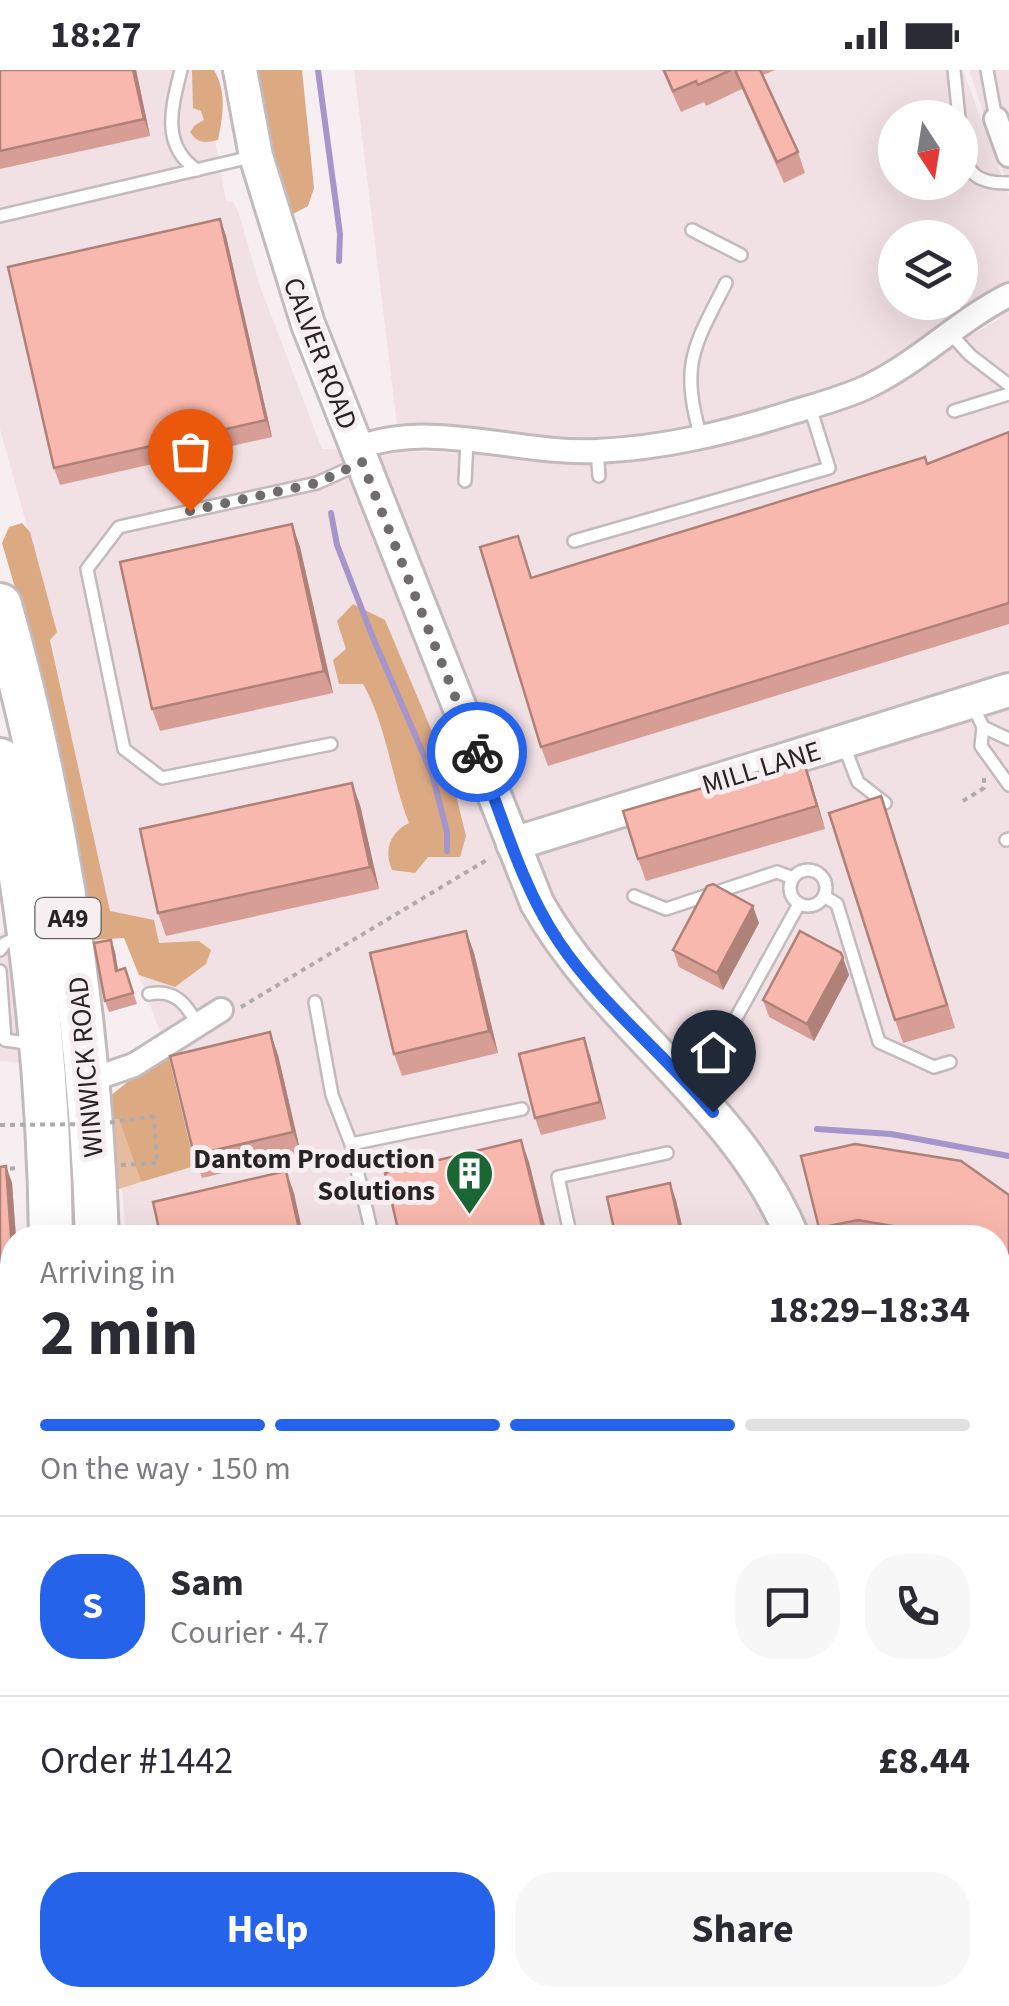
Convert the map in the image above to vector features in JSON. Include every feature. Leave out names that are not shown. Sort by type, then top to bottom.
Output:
[{"type":"highway","name":"WINWICK ROAD","points":[[0,605],[22,682],[59,861],[81,1007],[96,1225]]},
{"type":"highway","name":"WINWICK ROAD","points":[[0,760],[15,942],[42,1044],[50,1225]]},
{"type":"street","name":"CALVER ROAD","points":[[240,70],[256,156],[286,263],[504,851],[558,941],[583,974],[688,1082],[738,1142],[769,1187],[787,1225]]},
{"type":"street","points":[[360,455],[402,435],[565,452],[701,438],[869,386],[977,312],[1009,295]]},
{"type":"street","name":"MILL LANE","points":[[504,851],[842,742],[977,714],[1009,690]]},
{"type":"street","points":[[88,1081],[134,1065],[220,1010]]},
{"type":"lane","points":[[181,70],[170,125],[185,162],[197,170]]},
{"type":"lane","points":[[954,70],[958,100]]},
{"type":"lane","points":[[987,70],[1004,136]]},
{"type":"lane","points":[[0,216],[256,156]]},
{"type":"lane","points":[[978,178],[1009,184]]},
{"type":"lane","points":[[692,230],[741,255]]},
{"type":"lane","points":[[701,438],[689,380],[690,362],[726,283]]},
{"type":"lane","points":[[949,332],[970,355],[1009,385]]},
{"type":"lane","points":[[954,410],[1009,394]]},
{"type":"lane","points":[[574,541],[829,468],[810,407]]},
{"type":"lane","points":[[465,480],[467,441]]},
{"type":"lane","points":[[598,451],[599,476]]},
{"type":"lane","points":[[332,744],[162,778],[124,749],[88,569],[119,527],[317,483],[360,455]]},
{"type":"lane","points":[[977,714],[1009,739]]},
{"type":"lane","points":[[977,714],[981,746],[1009,785]]},
{"type":"lane","points":[[842,742],[854,775],[885,803]]},
{"type":"lane","points":[[634,896],[666,909],[777,872],[793,878],[808,870],[816,872],[825,884],[824,896],[817,904],[799,904]]},
{"type":"lane","points":[[793,878],[790,892],[799,904]]},
{"type":"lane","points":[[824,896],[837,904],[879,1042],[934,1067],[950,1062]]},
{"type":"lane","points":[[688,1082],[725,1038],[799,904]]},
{"type":"lane","points":[[0,972],[5,1040],[42,1044]]},
{"type":"lane","points":[[149,994],[160,992],[178,997],[197,1024]]},
{"type":"lane","points":[[315,1002],[332,1095],[351,1144],[370,1225]]},
{"type":"lane","points":[[351,1144],[522,1109]]},
{"type":"lane","points":[[568,1225],[558,1177],[666,1153]]},
{"type":"path","points":[[963,801],[984,788],[984,778]]},
{"type":"path","points":[[220,1010],[232,1012],[504,851]]},
{"type":"path","points":[[0,1125],[100,1124],[154,1116],[158,1164],[112,1166]]},
{"type":"path","points":[[0,1168],[30,1168]]},
{"type":"shaded area","points":[[0,70],[202,70],[226,201],[233,202],[238,211],[260,286],[322,449],[529,455],[397,425],[354,70],[963,70],[974,100],[878,100],[878,200],[978,200],[978,111],[1009,196],[1009,1225],[125,1225],[122,1188],[195,1165],[171,1062],[125,937],[108,920],[50,633],[55,627],[0,429]],"holes":[[[1006,315],[914,368],[700,450],[546,455],[698,426],[823,393]]]},
{"type":"shaded area","points":[[192,70],[214,70],[218,78],[223,104],[218,140],[202,142],[190,132],[204,120],[201,111],[193,108]]},
{"type":"shaded area","points":[[255,70],[302,70],[314,188],[308,206],[289,216]]},
{"type":"shaded area","points":[[969,70],[1009,70],[1009,188]]},
{"type":"shaded area","points":[[22,523],[30,532],[57,632],[50,640],[110,911],[154,920],[159,943],[199,941],[211,950],[206,964],[175,987],[139,975],[124,938],[93,940],[45,691],[2,543],[9,527]]},
{"type":"shaded area","points":[[353,604],[385,620],[452,779],[466,836],[460,857],[428,857],[415,873],[392,870],[389,862],[390,842],[409,823],[378,717],[363,684],[339,684],[333,660],[346,649],[337,621]]},
{"type":"shaded area","points":[[7,928],[21,1063],[0,1061],[0,934]]},
{"type":"shaded area","points":[[169,1058],[195,1166],[141,1182],[119,1119],[108,1119],[109,1097]]},
{"type":"shaded area","points":[[119,1118],[141,1182],[116,1190],[108,1119]]},
{"type":"building","points":[[0,70],[133,70],[144,119],[0,151]]},
{"type":"building","points":[[664,70],[731,70],[673,91]]},
{"type":"building","points":[[735,70],[760,70],[798,152],[777,162]]},
{"type":"building","points":[[220,219],[266,420],[54,468],[8,267]]},
{"type":"building","points":[[1009,432],[1009,603],[541,747],[480,547],[518,536],[531,578],[925,457],[927,464]]},
{"type":"building","points":[[292,524],[324,671],[152,709],[120,562]]},
{"type":"building","points":[[803,759],[817,806],[638,859],[623,811]]},
{"type":"building","points":[[352,783],[370,867],[158,913],[140,829]]},
{"type":"building","points":[[881,796],[947,1005],[895,1020],[829,813]]},
{"type":"building","points":[[713,884],[753,906],[717,973],[673,950],[707,886]]},
{"type":"building","points":[[466,931],[489,1031],[394,1054],[370,953]]},
{"type":"building","points":[[800,931],[841,953],[843,958],[807,1024],[763,1000]]},
{"type":"building","points":[[111,940],[116,971],[125,968],[133,993],[105,1001],[94,943]]},
{"type":"building","points":[[270,1032],[293,1132],[194,1155],[170,1056]]},
{"type":"building","points":[[584,1038],[600,1102],[535,1118],[519,1054]]},
{"type":"building","name":"Dantom Production Solutions","points":[[521,1140],[542,1225],[397,1225],[385,1173]]},
{"type":"building","points":[[855,1144],[961,1161],[1009,1195],[1009,1225],[887,1225],[858,1220],[818,1225],[801,1156]]},
{"type":"building","points":[[6,1166],[10,1225],[0,1225],[0,1167]]},
{"type":"building","points":[[286,1171],[298,1225],[158,1225],[153,1202]]},
{"type":"building","points":[[670,1183],[679,1225],[613,1225],[607,1197]]},
{"type":"waterway","points":[[318,70],[340,234],[339,261]]},
{"type":"waterway","points":[[331,513],[337,545],[432,774],[447,832],[447,851]]},
{"type":"waterway","points":[[817,1129],[891,1134],[1009,1156]]},
{"type":"way so far","points":[[190,511],[317,483],[362,462],[477,752]]},
{"type":"place","name":"Dantom Production Solutions","points":[[470,1216]]},
{"type":"route","points":[[477,752],[537,904],[558,941],[583,974],[713,1112]]}]
